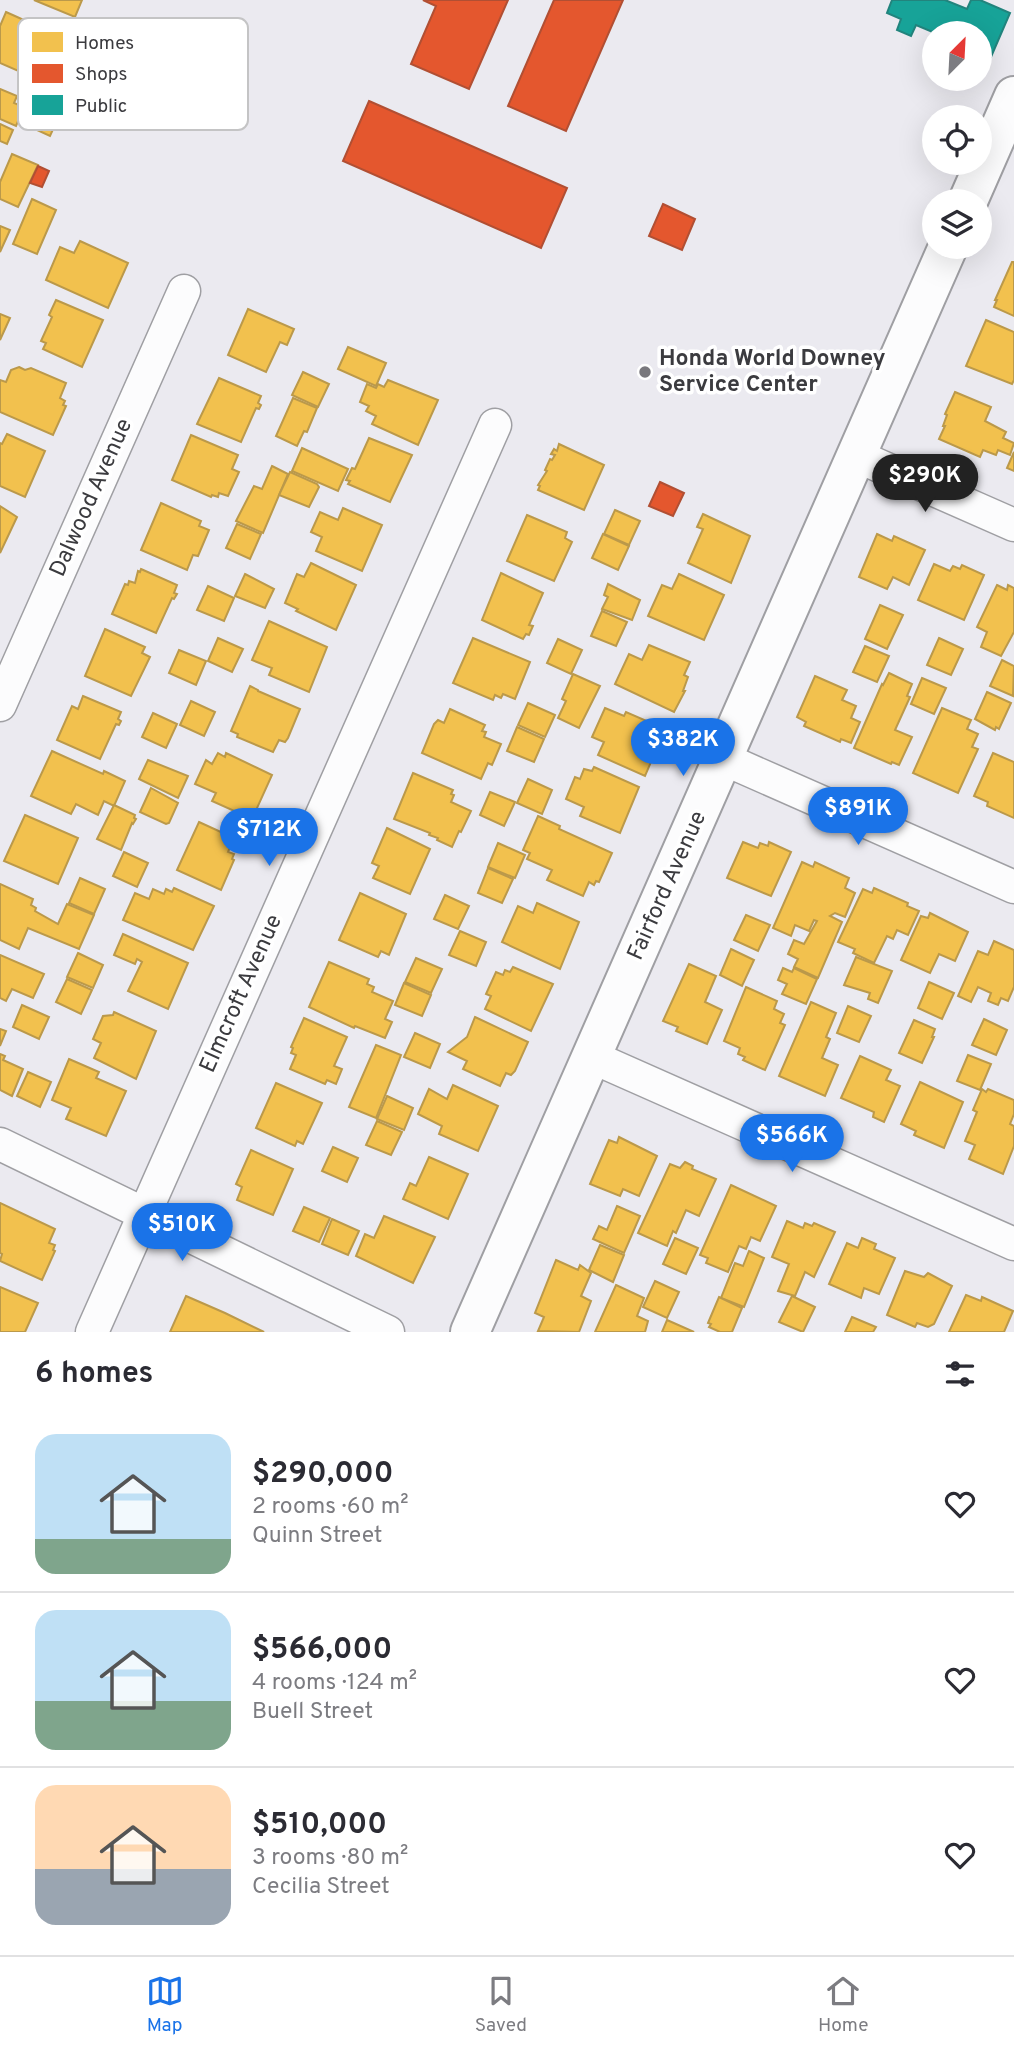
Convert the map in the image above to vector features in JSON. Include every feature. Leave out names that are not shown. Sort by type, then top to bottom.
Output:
[{"type":"street","points":[[973,189],[1014,96]]},
{"type":"street","name":"Fairford Avenue","points":[[470,1332],[943,259]]},
{"type":"street","name":"Dalwood Avenue","points":[[0,705],[184,291]]},
{"type":"street","name":"Elmcroft Avenue","points":[[92,1332],[495,425]]},
{"type":"street","points":[[857,456],[1014,525]]},
{"type":"street","points":[[724,759],[1014,887]]},
{"type":"street","points":[[592,1057],[1014,1244]]},
{"type":"street","points":[[0,1144],[388,1332]]},
{"type":"building: Homes","points":[[34,0],[82,0],[75,17]]},
{"type":"building: Homes","points":[[6,12],[19,18],[18,71],[0,63],[0,26]]},
{"type":"building: Homes","points":[[0,89],[17,96],[14,103],[18,105],[18,121],[16,126],[0,119]]},
{"type":"building: Homes","points":[[0,124],[13,130],[7,144],[0,141]]},
{"type":"building: Homes","points":[[37,130],[53,130],[50,136]]},
{"type":"building: Homes","points":[[12,154],[38,165],[18,207],[0,199],[0,182]]},
{"type":"building: Homes","points":[[32,199],[56,210],[37,254],[13,244]]},
{"type":"building: Homes","points":[[0,226],[10,230],[0,252]]},
{"type":"building: Homes","points":[[80,241],[128,263],[108,308],[46,280],[60,247],[74,253]]},
{"type":"building: Homes","points":[[1014,262],[1014,316],[994,307]]},
{"type":"building: Homes","points":[[56,300],[103,320],[82,367],[43,349],[46,343],[41,341]]},
{"type":"building: Homes","points":[[248,309],[294,329],[287,345],[280,342],[266,372],[228,355]]},
{"type":"building: Homes","points":[[0,314],[10,318],[0,340]]},
{"type":"building: Homes","points":[[986,320],[1014,332],[1012,384],[966,366]]},
{"type":"building: Homes","points":[[348,347],[386,363],[376,386],[338,369]]},
{"type":"building: Homes","points":[[19,367],[25,370],[31,368],[66,383],[60,398],[65,401],[63,405],[66,406],[53,435],[0,412],[0,380],[6,382],[11,370]]},
{"type":"building: Homes","points":[[303,372],[329,384],[318,407],[292,395]]},
{"type":"building: Homes","points":[[219,378],[261,396],[258,403],[261,405],[259,409],[256,408],[241,442],[197,424]]},
{"type":"building: Homes","points":[[388,380],[438,400],[418,445],[372,424],[376,416],[366,411],[369,406],[360,402],[367,384],[376,388],[378,384],[384,387]]},
{"type":"building: Homes","points":[[955,392],[991,407],[985,421],[1006,432],[1003,438],[1014,443],[1010,455],[998,450],[996,455],[983,450],[980,457],[939,439],[945,426],[945,414]]},
{"type":"building: Homes","points":[[293,398],[317,408],[307,432],[304,431],[297,446],[276,436]]},
{"type":"building: Homes","points":[[7,434],[45,451],[25,497],[0,486],[0,443],[2,444]]},
{"type":"building: Homes","points":[[191,435],[238,455],[232,469],[239,472],[228,496],[219,493],[218,497],[211,497],[172,480]]},
{"type":"building: Homes","points":[[369,438],[412,455],[390,502],[348,484],[350,481],[346,480],[352,468],[355,469]]},
{"type":"building: Homes","points":[[559,444],[604,465],[584,510],[538,490],[550,459],[555,455],[551,454],[554,449],[557,451]]},
{"type":"building: Homes","points":[[302,448],[348,469],[338,491],[292,471]]},
{"type":"building: Homes","points":[[1014,452],[1014,471],[1007,468]]},
{"type":"building: Homes","points":[[272,466],[288,474],[263,533],[236,521],[254,486],[262,489]]},
{"type":"building: Homes","points":[[290,472],[319,487],[309,507],[279,495]]},
{"type":"building: Homes","points":[[161,503],[201,521],[199,526],[209,530],[198,556],[193,555],[187,570],[141,550]]},
{"type":"building: Homes","points":[[0,506],[17,517],[0,553]]},
{"type":"building: Homes","points":[[343,508],[382,525],[362,571],[316,551],[322,537],[311,532],[320,512],[338,520]]},
{"type":"building: Homes","points":[[615,510],[640,521],[629,545],[604,534]]},
{"type":"building: Homes","points":[[703,514],[750,536],[731,583],[688,563],[703,529],[697,527]]},
{"type":"building: Homes","points":[[527,515],[567,532],[565,538],[572,542],[554,581],[507,561]]},
{"type":"building: Homes","points":[[237,524],[261,534],[250,559],[226,548]]},
{"type":"building: Homes","points":[[603,534],[629,546],[618,570],[592,558]]},
{"type":"building: Homes","points":[[877,534],[892,541],[894,536],[925,550],[909,585],[893,577],[887,589],[859,577]]},
{"type":"building: Homes","points":[[311,563],[356,585],[336,630],[285,603],[297,574],[304,577]]},
{"type":"building: Homes","points":[[934,564],[950,571],[953,566],[960,569],[962,565],[984,575],[964,620],[918,600]]},
{"type":"building: Homes","points":[[141,569],[177,585],[174,593],[177,594],[172,598],[156,633],[112,614],[125,584],[128,585],[129,581],[135,583]]},
{"type":"building: Homes","points":[[501,573],[543,593],[529,625],[533,626],[529,635],[526,634],[523,639],[482,620]]},
{"type":"building: Homes","points":[[245,574],[274,589],[265,608],[235,596]]},
{"type":"building: Homes","points":[[679,574],[724,595],[704,640],[648,616],[662,585],[672,589]]},
{"type":"building: Homes","points":[[608,584],[640,600],[632,620],[602,609],[608,597],[604,595]]},
{"type":"building: Homes","points":[[997,585],[1007,590],[1008,585],[1014,588],[1014,632],[1001,656],[981,647],[987,632],[977,627]]},
{"type":"building: Homes","points":[[208,586],[234,598],[224,621],[197,610]]},
{"type":"building: Homes","points":[[880,605],[903,615],[887,649],[865,639]]},
{"type":"building: Homes","points":[[602,611],[627,622],[616,646],[591,636]]},
{"type":"building: Homes","points":[[269,621],[327,647],[309,692],[269,675],[272,668],[252,660]]},
{"type":"building: Homes","points":[[105,629],[145,647],[142,653],[150,657],[131,696],[85,676]]},
{"type":"building: Homes","points":[[218,638],[243,649],[232,672],[208,661]]},
{"type":"building: Homes","points":[[473,638],[530,662],[515,699],[503,694],[501,698],[495,695],[493,700],[453,683]]},
{"type":"building: Homes","points":[[939,638],[963,649],[951,675],[927,665]]},
{"type":"building: Homes","points":[[558,639],[582,650],[571,674],[547,663]]},
{"type":"building: Homes","points":[[649,645],[690,662],[684,675],[688,677],[685,691],[674,712],[615,684],[629,654],[642,660]]},
{"type":"building: Homes","points":[[865,646],[889,656],[877,682],[853,672]]},
{"type":"building: Homes","points":[[179,650],[206,661],[196,685],[169,673]]},
{"type":"building: Homes","points":[[1002,660],[1014,666],[1013,696],[990,686]]},
{"type":"building: Homes","points":[[889,673],[912,684],[907,696],[910,697],[895,730],[912,737],[899,765],[854,748]]},
{"type":"building: Homes","points":[[573,674],[600,686],[579,728],[558,718],[566,701],[562,699]]},
{"type":"building: Homes","points":[[815,676],[847,690],[842,700],[856,706],[851,718],[860,722],[851,743],[841,739],[840,742],[804,726],[806,722],[797,717]]},
{"type":"building: Homes","points":[[922,678],[946,688],[934,714],[911,704]]},
{"type":"building: Homes","points":[[250,686],[300,709],[288,738],[285,742],[279,740],[273,752],[237,737],[238,734],[231,731]]},
{"type":"building: Homes","points":[[987,692],[1011,703],[999,729],[996,727],[995,730],[975,719]]},
{"type":"building: Homes","points":[[83,696],[121,712],[118,719],[121,721],[119,725],[116,724],[100,759],[57,740],[72,706],[78,709]]},
{"type":"building: Homes","points":[[191,701],[215,712],[204,736],[180,725]]},
{"type":"building: Homes","points":[[528,703],[555,715],[545,737],[518,725]]},
{"type":"building: Homes","points":[[605,708],[624,716],[626,712],[665,729],[645,776],[598,755],[604,742],[592,737]]},
{"type":"building: Homes","points":[[942,708],[971,720],[967,729],[978,734],[972,747],[978,749],[958,793],[913,773]]},
{"type":"building: Homes","points":[[450,709],[485,725],[482,731],[486,732],[484,737],[501,744],[492,765],[488,763],[481,779],[422,753],[434,724],[438,720],[444,723]]},
{"type":"building: Homes","points":[[153,713],[177,724],[166,748],[142,737]]},
{"type":"building: Homes","points":[[517,727],[544,739],[534,762],[507,751]]},
{"type":"building: Homes","points":[[52,751],[125,781],[114,806],[104,801],[98,815],[76,804],[71,814],[31,796]]},
{"type":"building: Homes","points":[[218,753],[225,757],[226,753],[272,775],[252,819],[212,801],[216,793],[195,784],[206,760],[212,764]]},
{"type":"building: Homes","points":[[993,753],[1014,762],[1014,818],[987,806],[988,802],[974,796]]},
{"type":"building: Homes","points":[[148,760],[188,776],[178,798],[139,779]]},
{"type":"building: Homes","points":[[594,767],[639,787],[620,833],[580,816],[584,807],[566,799],[575,777],[580,779],[584,769],[592,771]]},
{"type":"building: Homes","points":[[413,773],[453,790],[451,802],[471,811],[452,847],[429,835],[430,833],[394,819]]},
{"type":"building: Homes","points":[[528,779],[552,790],[542,814],[517,803]]},
{"type":"building: Homes","points":[[151,788],[178,803],[169,823],[140,812]]},
{"type":"building: Homes","points":[[490,792],[515,802],[504,826],[480,815]]},
{"type":"building: Homes","points":[[114,805],[135,815],[136,819],[121,850],[97,839]]},
{"type":"building: Homes","points":[[25,815],[78,838],[58,884],[4,861]]},
{"type":"building: Homes","points":[[538,816],[560,826],[559,829],[612,853],[599,882],[596,881],[594,885],[589,882],[583,896],[547,880],[552,870],[527,859],[530,853],[523,850]]},
{"type":"building: Homes","points":[[199,822],[234,838],[228,852],[234,854],[234,860],[221,890],[177,870]]},
{"type":"building: Homes","points":[[387,828],[430,849],[410,894],[373,878],[379,866],[372,863]]},
{"type":"building: Homes","points":[[743,842],[758,848],[760,843],[768,846],[769,842],[791,852],[771,896],[727,878]]},
{"type":"building: Homes","points":[[498,843],[525,855],[515,878],[488,867]]},
{"type":"building: Homes","points":[[124,852],[148,863],[137,887],[113,876]]},
{"type":"building: Homes","points":[[802,862],[813,867],[815,862],[849,878],[845,888],[855,893],[845,917],[835,913],[830,916],[842,922],[818,978],[794,967],[798,959],[788,954],[794,940],[804,944],[817,921],[814,920],[809,931],[795,925],[791,936],[773,928]]},
{"type":"building: Homes","points":[[488,868],[513,879],[502,903],[478,893]]},
{"type":"building: Homes","points":[[80,878],[105,889],[94,914],[69,903]]},
{"type":"building: Homes","points":[[0,884],[33,899],[31,905],[36,908],[35,911],[58,924],[67,904],[94,915],[79,949],[28,928],[19,949],[0,940]]},
{"type":"building: Homes","points":[[174,888],[214,906],[193,950],[123,920],[135,893],[149,899],[153,889],[164,894],[166,889],[172,892]]},
{"type":"building: Homes","points":[[874,888],[908,903],[907,906],[919,911],[908,935],[897,930],[893,939],[887,936],[874,963],[853,953],[855,949],[838,942],[863,889],[872,893]]},
{"type":"building: Homes","points":[[360,893],[406,914],[389,955],[381,951],[378,957],[339,940]]},
{"type":"building: Homes","points":[[445,895],[469,906],[458,929],[434,919]]},
{"type":"building: Homes","points":[[537,903],[579,922],[560,969],[502,942],[518,906],[533,913]]},
{"type":"building: Homes","points":[[930,913],[968,932],[955,961],[939,954],[930,973],[901,960],[921,916],[928,918]]},
{"type":"building: Homes","points":[[746,915],[770,925],[758,951],[734,940]]},
{"type":"building: Homes","points":[[460,931],[486,942],[476,966],[449,955]]},
{"type":"building: Homes","points":[[123,934],[188,963],[168,1009],[128,991],[142,962],[137,959],[135,964],[114,955]]},
{"type":"building: Homes","points":[[994,941],[1014,950],[1014,987],[1008,1001],[1001,998],[998,1005],[988,1001],[991,993],[978,987],[971,1002],[958,996],[978,951],[988,955]]},
{"type":"building: Homes","points":[[731,949],[754,960],[742,986],[720,975]]},
{"type":"building: Homes","points":[[78,953],[103,965],[93,988],[67,977]]},
{"type":"building: Homes","points":[[0,955],[44,974],[33,998],[12,989],[6,1001],[0,998]]},
{"type":"building: Homes","points":[[856,957],[892,971],[878,1003],[868,999],[870,993],[844,985]]},
{"type":"building: Homes","points":[[416,958],[442,969],[431,993],[405,982]]},
{"type":"building: Homes","points":[[329,962],[369,979],[367,984],[374,987],[372,992],[393,1001],[385,1019],[392,1022],[385,1038],[355,1026],[354,1028],[309,1007]]},
{"type":"building: Homes","points":[[689,964],[716,976],[705,1002],[722,1010],[707,1044],[676,1031],[678,1027],[663,1021]]},
{"type":"building: Homes","points":[[513,967],[553,984],[531,1031],[485,1009],[491,996],[486,994],[496,972],[503,975],[505,970],[510,972]]},
{"type":"building: Homes","points":[[783,968],[792,972],[794,968],[817,979],[806,1004],[782,994],[787,984],[778,980]]},
{"type":"building: Homes","points":[[67,979],[92,990],[81,1014],[56,1002]]},
{"type":"building: Homes","points":[[929,982],[954,993],[942,1019],[918,1008]]},
{"type":"building: Homes","points":[[404,983],[431,995],[422,1016],[395,1005]]},
{"type":"building: Homes","points":[[746,987],[777,1001],[774,1009],[784,1014],[780,1023],[785,1025],[765,1070],[743,1060],[745,1057],[738,1054],[740,1048],[724,1041]]},
{"type":"building: Homes","points":[[811,1002],[836,1013],[826,1037],[830,1039],[822,1058],[838,1065],[825,1096],[779,1076]]},
{"type":"building: Homes","points":[[22,1005],[49,1017],[39,1039],[13,1027]]},
{"type":"building: Homes","points":[[848,1006],[871,1016],[859,1042],[837,1033]]},
{"type":"building: Homes","points":[[114,1012],[156,1031],[136,1079],[94,1058],[101,1043],[93,1039],[103,1016],[113,1015]]},
{"type":"building: Homes","points":[[475,1017],[528,1042],[515,1071],[511,1075],[506,1073],[500,1086],[463,1069],[467,1061],[448,1052],[467,1037]]},
{"type":"building: Homes","points":[[304,1018],[347,1037],[334,1066],[342,1069],[336,1084],[327,1080],[325,1084],[290,1069],[296,1055],[291,1053],[291,1047]]},
{"type":"building: Homes","points":[[984,1019],[1007,1030],[996,1055],[972,1045]]},
{"type":"building: Homes","points":[[914,1020],[935,1029],[922,1063],[899,1053]]},
{"type":"building: Homes","points":[[0,1029],[6,1031],[0,1046]]},
{"type":"building: Homes","points":[[415,1033],[440,1044],[430,1068],[404,1057]]},
{"type":"building: Homes","points":[[376,1045],[401,1055],[376,1118],[349,1107]]},
{"type":"building: Homes","points":[[0,1054],[5,1056],[3,1060],[23,1069],[12,1096],[0,1090]]},
{"type":"building: Homes","points":[[968,1055],[991,1064],[980,1090],[957,1081]]},
{"type":"building: Homes","points":[[860,1056],[891,1070],[886,1080],[900,1086],[884,1122],[873,1117],[874,1112],[841,1098]]},
{"type":"building: Homes","points":[[69,1059],[99,1072],[96,1078],[126,1091],[106,1136],[66,1119],[71,1108],[52,1100]]},
{"type":"building: Homes","points":[[28,1072],[51,1082],[40,1107],[17,1096]]},
{"type":"building: Homes","points":[[920,1082],[963,1102],[944,1148],[914,1135],[916,1131],[901,1124]]},
{"type":"building: Homes","points":[[276,1083],[322,1103],[303,1144],[297,1141],[295,1146],[256,1128]]},
{"type":"building: Homes","points":[[453,1085],[498,1106],[478,1151],[439,1134],[442,1126],[418,1114],[429,1089],[447,1099]]},
{"type":"building: Homes","points":[[982,1089],[1014,1100],[1014,1114],[1010,1124],[1014,1126],[1014,1146],[1003,1174],[969,1159],[975,1145],[965,1141],[977,1112],[973,1110]]},
{"type":"building: Homes","points":[[387,1096],[413,1108],[404,1130],[377,1119]]},
{"type":"building: Homes","points":[[377,1121],[402,1132],[391,1155],[366,1145]]},
{"type":"building: Homes","points":[[619,1137],[657,1156],[639,1196],[623,1189],[620,1196],[590,1184],[609,1140],[617,1143]]},
{"type":"building: Homes","points":[[333,1147],[358,1158],[347,1182],[322,1171]]},
{"type":"building: Homes","points":[[251,1150],[293,1169],[273,1215],[237,1200],[242,1187],[236,1184]]},
{"type":"building: Homes","points":[[429,1157],[468,1174],[448,1219],[403,1199],[410,1183],[416,1186]]},
{"type":"building: Homes","points":[[685,1162],[693,1166],[692,1169],[716,1179],[699,1216],[686,1210],[667,1246],[638,1233],[670,1164],[680,1168]]},
{"type":"building: Homes","points":[[731,1185],[776,1206],[760,1241],[751,1237],[746,1249],[739,1246],[728,1272],[706,1263],[708,1258],[700,1255]]},
{"type":"building: Homes","points":[[0,1203],[55,1229],[49,1243],[55,1245],[55,1251],[42,1280],[0,1261]]},
{"type":"building: Homes","points":[[617,1206],[640,1216],[624,1253],[593,1239],[599,1226],[607,1230]]},
{"type":"building: Homes","points":[[304,1207],[330,1218],[319,1242],[293,1231]]},
{"type":"building: Homes","points":[[384,1216],[435,1237],[413,1283],[356,1256],[365,1234],[374,1238]]},
{"type":"building: Homes","points":[[332,1219],[359,1231],[348,1255],[322,1244]]},
{"type":"building: Homes","points":[[787,1221],[803,1228],[805,1223],[812,1226],[814,1223],[835,1232],[814,1277],[805,1272],[795,1296],[778,1291],[789,1264],[772,1257]]},
{"type":"building: Homes","points":[[675,1238],[698,1248],[686,1274],[663,1264]]},
{"type":"building: Homes","points":[[862,1238],[876,1244],[874,1249],[895,1258],[879,1294],[864,1288],[861,1298],[829,1284],[847,1243],[858,1248]]},
{"type":"building: Homes","points":[[600,1245],[624,1255],[613,1282],[589,1270]]},
{"type":"building: Homes","points":[[749,1251],[764,1258],[744,1307],[721,1298],[735,1263],[743,1266]]},
{"type":"building: Homes","points":[[556,1260],[578,1270],[580,1265],[591,1273],[581,1296],[591,1301],[579,1332],[538,1331],[544,1317],[535,1313]]},
{"type":"building: Homes","points":[[905,1271],[924,1277],[928,1273],[952,1286],[934,1324],[928,1327],[917,1323],[915,1327],[887,1315]]},
{"type":"building: Homes","points":[[655,1281],[679,1292],[667,1318],[643,1307]]},
{"type":"building: Homes","points":[[616,1285],[644,1298],[637,1316],[648,1321],[645,1332],[595,1332]]},
{"type":"building: Homes","points":[[0,1287],[38,1303],[25,1332],[0,1332]]},
{"type":"building: Homes","points":[[966,1295],[981,1301],[982,1297],[1013,1311],[1004,1332],[949,1332]]},
{"type":"building: Homes","points":[[186,1296],[225,1313],[264,1332],[170,1332]]},
{"type":"building: Homes","points":[[792,1296],[815,1307],[803,1332],[779,1322]]},
{"type":"building: Homes","points":[[719,1297],[742,1308],[732,1332],[720,1332],[709,1327],[711,1324],[708,1323]]},
{"type":"building: Homes","points":[[852,1317],[876,1327],[873,1332],[845,1332]]},
{"type":"building: Homes","points":[[667,1320],[694,1332],[662,1332]]},
{"type":"building: Shops","points":[[423,0],[508,0],[469,89],[411,64],[436,6]]},
{"type":"building: Shops","points":[[554,0],[623,0],[566,131],[508,106]]},
{"type":"building: Shops","points":[[369,101],[567,188],[541,248],[343,161]]},
{"type":"building: Shops","points":[[38,166],[49,171],[42,187],[30,183]]},
{"type":"building: Shops","points":[[663,204],[695,219],[682,250],[649,236]]},
{"type":"building: Shops","points":[[660,482],[684,493],[673,516],[649,506]]},
{"type":"building: Public","points":[[892,0],[945,0],[967,9],[971,0],[980,0],[1010,13],[992,55],[992,21],[922,21],[922,28],[916,25],[911,36],[897,30],[901,19],[887,13]]},
{"type":"place","name":"Honda World Downey Service Center","points":[[645,372]]}]
